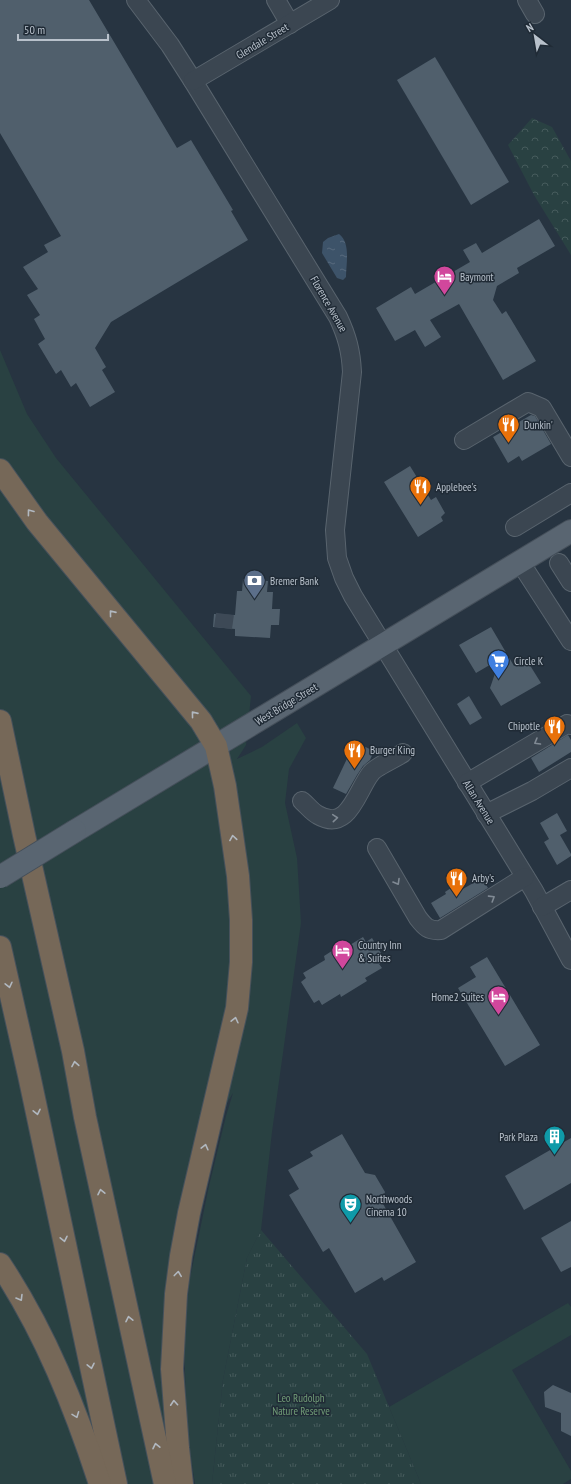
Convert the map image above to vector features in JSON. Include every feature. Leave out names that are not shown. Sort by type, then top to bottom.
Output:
[{"type":"highway","points":[[0,470],[37,522],[201,721],[216,746],[225,786],[238,876],[241,920],[241,962],[238,1008],[189,1212],[176,1294],[172,1369],[182,1484]]},
{"type":"highway","points":[[0,721],[73,1051],[85,1118],[165,1484]]},
{"type":"highway","points":[[0,947],[31,1083],[116,1484]]},
{"type":"highway","points":[[0,1264],[40,1333],[66,1389],[100,1484]]},
{"type":"main road","name":"West Bridge Street","points":[[0,877],[571,531]]},
{"type":"street","name":"Florence Avenue","points":[[136,0],[170,45],[193,81],[338,317],[348,338],[352,361],[352,372],[335,530],[336,558],[346,584],[383,646]]},
{"type":"street","points":[[276,0],[290,24]]},
{"type":"street","name":"Glendale Street","points":[[193,81],[330,0]]},
{"type":"street","points":[[464,440],[528,402],[542,408],[571,457]]},
{"type":"street","points":[[515,527],[571,493]]},
{"type":"street","points":[[520,562],[571,641]]},
{"type":"street","name":"Allan Avenue","points":[[383,646],[525,877],[571,960]]},
{"type":"street","points":[[467,782],[567,724],[571,725]]},
{"type":"street","points":[[302,801],[318,815],[331,820],[342,817],[353,804],[371,772],[403,754]]},
{"type":"street","points":[[526,793],[537,778],[571,756]]},
{"type":"street","points":[[486,814],[571,768]]},
{"type":"street","points":[[377,848],[418,918],[430,930],[440,930],[525,877]]},
{"type":"street","points":[[542,907],[571,890]]},
{"type":"green space","points":[[532,118],[552,127],[571,161],[571,255],[534,195],[508,145]]},
{"type":"green space","points":[[0,350],[27,414],[56,458],[251,696],[246,745],[237,759],[262,747],[297,723],[306,738],[289,769],[285,803],[297,858],[301,923],[272,1132],[261,1230],[247,1258],[223,1380],[212,1484],[195,1484],[187,1433],[184,1342],[189,1283],[209,1186],[233,1093],[209,1132],[189,1213],[175,1484],[0,1484]]},
{"type":"green space","name":"Leo Rudolph Nature Reserve","points":[[261,1230],[367,1354],[421,1484],[212,1484],[223,1380],[247,1258]]},
{"type":"green space","points":[[568,1303],[571,1307],[571,1335],[512,1370],[571,1471],[571,1479],[563,1484],[421,1484],[389,1407]]},
{"type":"water","points":[[339,234],[345,243],[347,254],[346,277],[343,280],[337,278],[322,253],[323,242],[328,238]]},
{"type":"building","points":[[0,0],[89,0],[177,148],[191,140],[233,210],[231,211],[248,240],[111,322],[95,348],[106,367],[102,370],[115,392],[90,407],[76,383],[71,387],[61,370],[56,374],[38,344],[45,339],[34,319],[40,315],[27,295],[38,289],[23,267],[48,252],[44,245],[61,236],[0,133]]},
{"type":"building","points":[[435,57],[509,182],[471,205],[397,80]]},
{"type":"building","name":"Baymont","points":[[539,219],[555,246],[517,268],[519,273],[497,286],[493,300],[502,314],[506,311],[536,361],[503,380],[459,304],[430,320],[441,337],[425,347],[415,330],[395,341],[376,308],[411,287],[415,294],[470,262],[463,250],[476,243],[482,253]]},
{"type":"building","points":[[531,415],[535,416],[551,444],[522,461],[519,456],[508,463],[493,437]]},
{"type":"building","name":"Applebee's","points":[[410,466],[431,500],[436,497],[445,513],[441,517],[443,521],[418,537],[384,482]]},
{"type":"building","name":"Bremer Bank","points":[[243,579],[268,581],[267,592],[273,592],[272,609],[280,609],[279,625],[271,625],[270,638],[235,636],[235,629],[213,627],[214,614],[235,615],[237,591],[242,591]]},
{"type":"building","points":[[491,627],[514,666],[526,659],[541,683],[501,706],[490,688],[500,659],[476,673],[459,645]]},
{"type":"building","points":[[469,696],[482,718],[470,725],[457,704]]},
{"type":"building","name":"Chipotle","points":[[568,735],[571,740],[571,752],[539,772],[531,758]]},
{"type":"building","name":"Burger King","points":[[355,742],[374,751],[370,760],[363,766],[346,794],[333,788]]},
{"type":"building","points":[[557,813],[567,831],[560,835],[571,856],[557,865],[544,842],[549,839],[540,823]]},
{"type":"building","name":"Arby's","points":[[482,878],[488,888],[440,918],[431,903],[446,894],[445,892],[457,884],[461,890]]},
{"type":"building","name":"Country Inn & Suites","points":[[363,937],[366,942],[372,938],[385,960],[379,964],[382,968],[365,978],[367,981],[341,997],[340,994],[322,1005],[319,1000],[314,1003],[301,982],[306,978],[303,973],[325,960],[324,956],[338,947],[340,951]]},
{"type":"building","name":"Home2 Suites","points":[[487,957],[540,1045],[505,1066],[458,988],[476,977],[470,967]]},
{"type":"building","name":"Northwoods Cinema 10","points":[[342,1134],[365,1173],[375,1175],[385,1192],[382,1202],[416,1262],[384,1281],[382,1277],[355,1293],[329,1248],[323,1252],[289,1195],[299,1189],[288,1170],[313,1156],[310,1152]]},
{"type":"building","name":"Park Plaza","points":[[571,1138],[571,1183],[524,1210],[505,1176]]},
{"type":"building","points":[[571,1221],[571,1267],[561,1272],[541,1238]]},
{"type":"building","points":[[553,1385],[571,1393],[571,1436],[561,1431],[561,1413],[545,1407],[544,1392]]},
{"type":"tunnel","points":[[223,628],[225,614]]},
{"type":"place","name":"Baymont","points":[[444,296]]},
{"type":"place","name":"Dunkin'","points":[[509,444]]},
{"type":"place","name":"Applebee's","points":[[420,506]]},
{"type":"place","name":"Bremer Bank","points":[[254,600]]},
{"type":"place","name":"Circle K","points":[[499,680]]},
{"type":"place","name":"Chipotle","points":[[555,746]]},
{"type":"place","name":"Burger King","points":[[354,770]]},
{"type":"place","name":"Arby's","points":[[457,898]]},
{"type":"place","name":"Country Inn & Suites","points":[[343,970]]},
{"type":"place","name":"Home2 Suites","points":[[499,1016]]},
{"type":"place","name":"Park Plaza","points":[[554,1156]]},
{"type":"place","name":"Northwoods Cinema 10","points":[[351,1224]]}]
